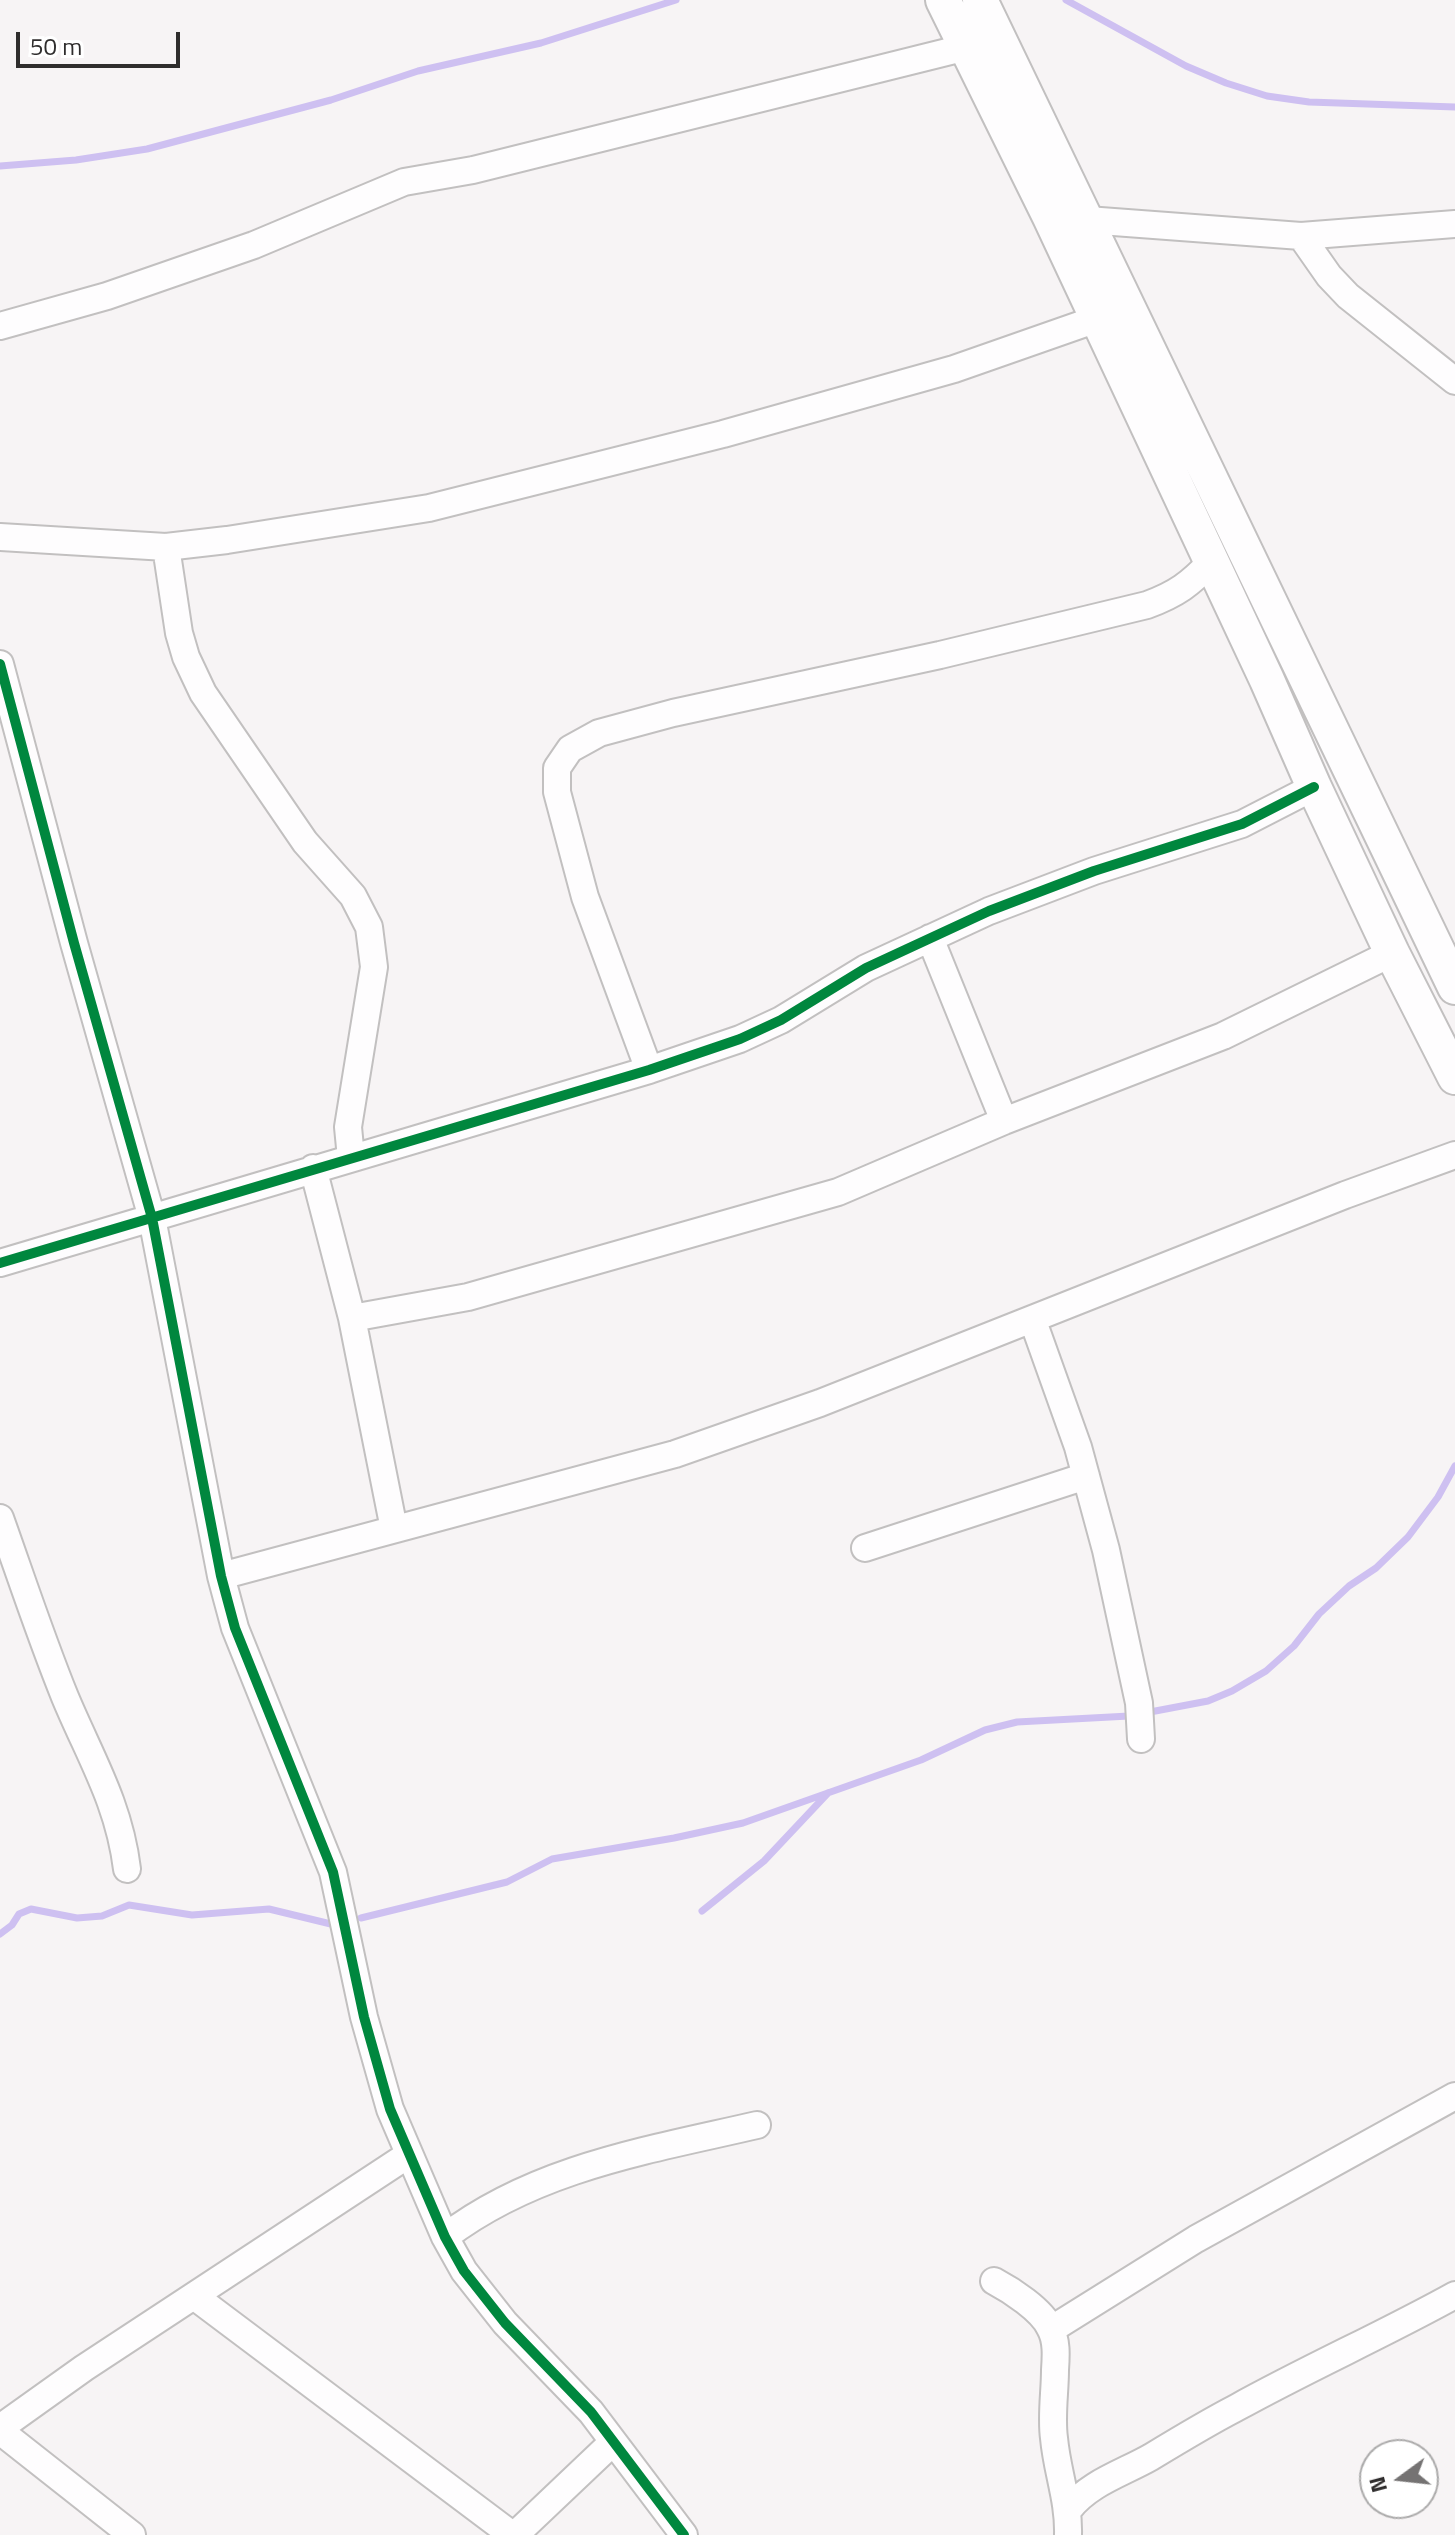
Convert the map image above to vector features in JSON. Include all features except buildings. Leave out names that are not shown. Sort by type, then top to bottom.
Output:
[{"type":"main road","points":[[980,0],[1087,220],[1113,314],[1212,561],[1392,953],[1455,1077]]},
{"type":"main road","points":[[945,4],[1044,203],[1113,314],[1455,987]]},
{"type":"street","points":[[0,326],[107,296],[254,245],[404,182],[473,170],[967,47]]},
{"type":"street","points":[[1087,220],[1301,236],[1455,224]]},
{"type":"street","points":[[1301,236],[1329,276],[1348,296],[1455,381]]},
{"type":"street","points":[[0,537],[166,547],[429,508],[723,434],[954,369],[1113,314]]},
{"type":"street","points":[[166,547],[179,633],[198,685],[305,842],[353,896],[369,927],[374,967],[348,1127],[351,1158]]},
{"type":"street","points":[[649,1070],[585,897],[557,792],[557,768],[570,749],[599,733],[673,713],[940,655],[1147,605],[1190,584],[1212,561]]},
{"type":"street","points":[[0,664],[74,943],[152,1218],[221,1576],[235,1628],[333,1872],[364,2017],[390,2109],[445,2237],[464,2271],[505,2323],[591,2412],[684,2535]]},
{"type":"street","points":[[0,1263],[649,1070],[740,1039],[781,1020],[866,968],[989,911],[1094,871],[1242,824],[1314,787]]},
{"type":"street","points":[[930,938],[1004,1121]]},
{"type":"street","points":[[352,1318],[468,1297],[838,1192],[1004,1121],[1223,1036],[1392,953]]},
{"type":"street","points":[[221,1576],[675,1454],[820,1403],[1345,1195],[1455,1155]]},
{"type":"street","points":[[313,1168],[352,1318],[394,1529]]},
{"type":"street","points":[[1033,1321],[1086,1476],[1106,1550],[1141,1723]]},
{"type":"street","points":[[865,1548],[1086,1476]]},
{"type":"street","points":[[0,1518],[65,1697],[115,1808],[123,1835],[127,1869]]},
{"type":"street","points":[[1052,2329],[1196,2239],[1455,2096]]},
{"type":"street","points":[[445,2237],[476,2214],[560,2175],[606,2160],[757,2125]]},
{"type":"street","points":[[132,2535],[0,2429],[84,2368],[408,2155]]},
{"type":"street","points":[[994,2281],[1012,2291],[1052,2329],[1056,2353],[1053,2435],[1069,2522]]},
{"type":"street","points":[[1069,2522],[1079,2496],[1096,2485],[1237,2407],[1389,2332],[1455,2295]]},
{"type":"street","points":[[194,2296],[513,2535],[613,2442]]},
{"type":"waterway","points":[[0,166],[76,160],[147,149],[331,100],[418,71],[541,43],[676,0]]},
{"type":"waterway","points":[[1066,0],[1186,66],[1267,96],[1309,102],[1455,107]]},
{"type":"waterway","points":[[361,1918],[507,1882],[552,1859],[743,1823],[921,1760],[985,1730],[1017,1722],[1129,1716],[1208,1701],[1266,1671],[1294,1646],[1319,1614],[1349,1586],[1376,1568],[1408,1537],[1438,1497],[1455,1466]]},
{"type":"waterway","points":[[702,1911],[764,1861],[828,1793]]},
{"type":"waterway","points":[[0,1934],[12,1925],[19,1914],[31,1909],[77,1918],[102,1916],[129,1905],[192,1915],[269,1909],[335,1925]]},
{"type":"cycle path","points":[[0,664],[74,943],[152,1218],[221,1576],[235,1628],[333,1872],[364,2017],[390,2109],[445,2237],[464,2271],[505,2323],[591,2412],[684,2535]]},
{"type":"cycle path","points":[[0,1263],[649,1070],[740,1039],[781,1020],[866,968],[989,911],[1094,871],[1242,824],[1314,787]]}]
